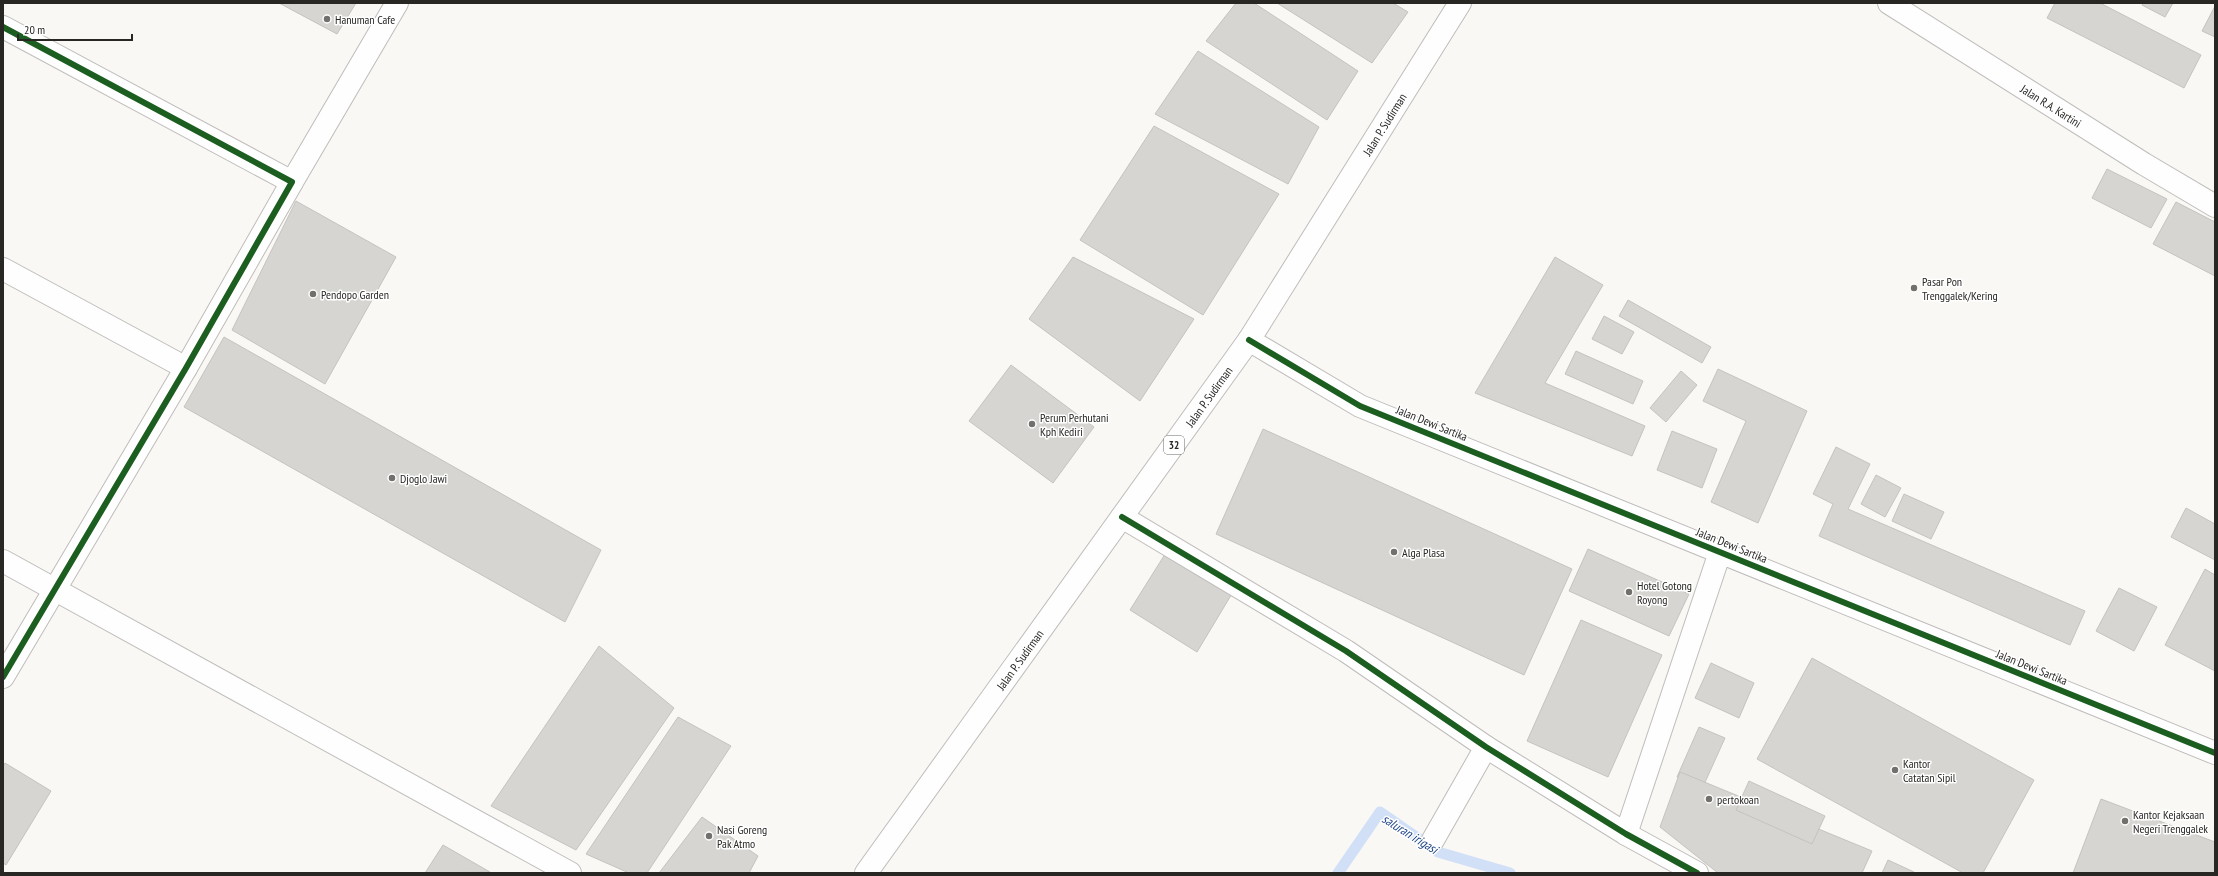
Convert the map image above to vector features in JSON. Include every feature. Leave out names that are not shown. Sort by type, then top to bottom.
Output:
[{"type":"main road","points":[[3,677],[54,588],[186,368],[292,182],[397,3]]},
{"type":"main road","name":"Jalan P. Sudirman","points":[[866,873],[1249,340],[1460,3]]},
{"type":"main road","name":"Jalan R.A. Kartini","points":[[1889,3],[2144,164],[2215,206]]},
{"type":"main road","points":[[3,27],[292,182]]},
{"type":"main road","points":[[3,269],[186,368]]},
{"type":"main road","name":"Jalan Dewi Sartika","points":[[1249,340],[1360,406],[2215,753]]},
{"type":"main road","points":[[1122,517],[1346,651],[1486,747],[1626,834],[1697,873]]},
{"type":"main road","points":[[1626,834],[1720,552]]},
{"type":"main road","points":[[3,561],[570,873]]},
{"type":"main road","points":[[1433,840],[1486,747]]},
{"type":"building","name":"Hanuman Cafe","points":[[279,3],[356,3],[337,34]]},
{"type":"building","points":[[1236,3],[1254,3],[1358,71],[1327,120],[1206,41]]},
{"type":"building","points":[[1277,3],[1393,3],[1408,12],[1372,63]]},
{"type":"building","points":[[2055,3],[2100,3],[2201,55],[2184,88],[2047,18]]},
{"type":"building","points":[[2143,3],[2173,3],[2165,17],[2142,5]]},
{"type":"building","points":[[2215,6],[2215,37],[2202,31]]},
{"type":"building","points":[[1198,51],[1319,127],[1288,184],[1155,114]]},
{"type":"building","points":[[1154,126],[1279,194],[1203,315],[1080,240]]},
{"type":"building","points":[[2107,169],[2167,199],[2151,228],[2092,198]]},
{"type":"building","name":"Pendopo Garden","points":[[296,201],[396,257],[325,384],[232,330]]},
{"type":"building","points":[[2176,202],[2215,222],[2215,276],[2153,244]]},
{"type":"building","points":[[1073,257],[1194,319],[1140,401],[1029,319]]},
{"type":"building","points":[[1555,257],[1603,285],[1545,383],[1645,426],[1632,456],[1475,393]]},
{"type":"building","points":[[1628,300],[1711,347],[1702,363],[1619,316]]},
{"type":"building","points":[[1604,316],[1634,332],[1622,354],[1592,339]]},
{"type":"building","name":"Djoglo Jawi","points":[[224,337],[601,550],[565,622],[184,407]]},
{"type":"building","points":[[1576,351],[1643,381],[1633,404],[1565,374]]},
{"type":"building","name":"Perum Perhutani Kph Kediri","points":[[1011,365],[1094,427],[1053,483],[969,421]]},
{"type":"building","points":[[1718,369],[1807,411],[1758,523],[1711,502],[1746,421],[1703,401]]},
{"type":"building","points":[[1681,371],[1697,385],[1666,422],[1650,408]]},
{"type":"building","name":"Alga Plasa","points":[[1263,429],[1572,569],[1524,675],[1216,534]]},
{"type":"building","points":[[1672,431],[1717,449],[1702,488],[1657,470]]},
{"type":"building","points":[[1836,447],[1870,464],[1848,509],[2085,611],[2070,645],[1819,536],[1833,504],[1813,494]]},
{"type":"building","points":[[1876,475],[1901,488],[1885,517],[1861,504]]},
{"type":"building","points":[[1904,494],[1944,512],[1931,539],[1892,521]]},
{"type":"building","points":[[2186,508],[2215,524],[2215,560],[2171,537]]},
{"type":"building","name":"Hotel Gotong Royong","points":[[1588,549],[1689,594],[1669,636],[1569,591]]},
{"type":"building","points":[[1167,551],[1233,592],[1197,652],[1130,610]]},
{"type":"building","points":[[2205,569],[2215,575],[2215,671],[2165,645]]},
{"type":"building","points":[[2119,588],[2157,607],[2134,651],[2096,631]]},
{"type":"building","points":[[1581,620],[1662,655],[1608,777],[1527,741]]},
{"type":"building","points":[[599,646],[674,708],[576,850],[491,806]]},
{"type":"building","name":"Kantor Catatan Sipil","points":[[1812,658],[2034,780],[1983,873],[1963,873],[1757,759]]},
{"type":"building","points":[[1711,663],[1754,683],[1739,718],[1695,698]]},
{"type":"building","points":[[678,717],[731,746],[647,873],[629,873],[586,854]]},
{"type":"building","points":[[1699,727],[1725,738],[1702,789],[1677,777]]},
{"type":"building","points":[[5,763],[51,791],[6,865],[3,863],[3,767]]},
{"type":"building","name":"pertokoan","points":[[1680,772],[1872,851],[1862,873],[1718,873],[1660,827]]},
{"type":"building","points":[[1749,781],[1825,816],[1812,844],[1736,810]]},
{"type":"building","name":"Kantor Kejaksaan Negeri Trenggalek","points":[[2101,799],[2215,842],[2215,873],[2073,873]]},
{"type":"building","name":"Nasi Goreng Pak Atmo","points":[[702,817],[758,856],[749,873],[659,873]]},
{"type":"building","points":[[443,845],[490,872],[425,873]]},
{"type":"building","points":[[1888,860],[1914,872],[1914,873],[1882,873]]},
{"type":"waterway","name":"saluran irigasi","points":[[1338,873],[1380,812],[1438,852],[1510,873]]},
{"type":"cycle path","points":[[3,27],[292,182],[186,368],[3,677]]},
{"type":"cycle path","points":[[1249,340],[1360,406],[2215,753]]},
{"type":"cycle path","points":[[1122,517],[1346,651],[1486,747],[1626,834],[1697,873]]},
{"type":"place","name":"Hanuman Cafe","points":[[327,19]]},
{"type":"place","name":"Pasar Pon Trenggalek/Kering","points":[[1914,288]]},
{"type":"place","name":"Pendopo Garden","points":[[313,294]]},
{"type":"place","name":"Perum Perhutani Kph Kediri","points":[[1032,424]]},
{"type":"place","name":"Djoglo Jawi","points":[[392,478]]},
{"type":"place","name":"Alga Plasa","points":[[1394,552]]},
{"type":"place","name":"Hotel Gotong Royong","points":[[1629,592]]},
{"type":"place","name":"Kantor Catatan Sipil","points":[[1895,770]]},
{"type":"place","name":"pertokoan","points":[[1709,799]]},
{"type":"place","name":"Kantor Kejaksaan Negeri Trenggalek","points":[[2125,821]]},
{"type":"place","name":"Nasi Goreng Pak Atmo","points":[[709,836]]}]
